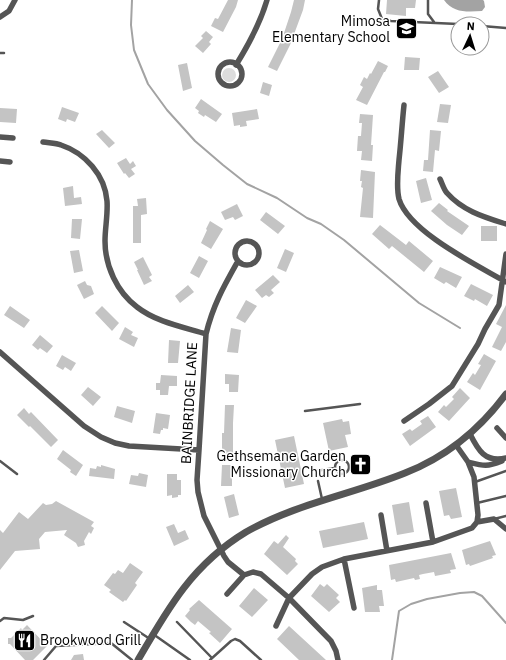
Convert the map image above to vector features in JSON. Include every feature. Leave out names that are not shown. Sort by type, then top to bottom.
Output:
[{"type":"street","points":[[0,17],[9,11],[15,0]]},
{"type":"street","points":[[236,65],[253,37],[263,15],[267,0]]},
{"type":"street","points":[[227,63],[236,65],[241,72],[238,83],[231,86],[223,84],[218,78],[220,67],[227,63]]},
{"type":"street","points":[[404,106],[397,186],[400,200],[406,213],[446,247],[504,280]]},
{"type":"street","points":[[0,137],[13,138]]},
{"type":"street","points":[[43,142],[61,145],[77,152],[90,162],[100,176],[105,189],[107,201],[105,242],[107,258],[113,278],[124,295],[137,307],[151,316],[206,334]]},
{"type":"street","points":[[0,161],[10,162]]},
{"type":"street","points":[[440,179],[446,193],[462,206],[480,216],[506,224]]},
{"type":"street","points":[[249,241],[255,244],[259,252],[256,260],[246,264],[238,261],[235,251],[238,244],[249,241]]},
{"type":"street","points":[[404,421],[452,386],[478,344],[499,305],[504,280],[506,254]]},
{"type":"street","name":"BAINBRIDGE LANE","points":[[238,261],[217,298],[210,316],[206,334],[197,480],[201,504],[209,528],[228,562],[244,576]]},
{"type":"street","points":[[0,352],[84,426],[101,437],[115,443],[129,446],[198,450]]},
{"type":"street","points":[[138,660],[151,636],[176,597],[196,572],[221,550],[246,533],[272,519],[405,473],[432,461],[470,434],[506,394]]},
{"type":"street","points":[[497,428],[506,438]]},
{"type":"street","points":[[470,434],[478,450],[484,455],[496,459],[506,459]]},
{"type":"street","points":[[276,626],[290,598],[312,574],[332,563],[344,559],[433,542],[472,528],[477,522],[478,515],[474,482],[468,462],[456,445]]},
{"type":"street","points":[[468,462],[489,466],[506,459]]},
{"type":"street","points":[[426,503],[433,542]]},
{"type":"street","points":[[382,515],[388,551]]},
{"type":"street","points":[[477,522],[494,519],[506,529]]},
{"type":"street","points":[[344,559],[354,608]]},
{"type":"street","points":[[227,594],[244,576],[253,572],[261,574],[290,598],[331,641],[336,651],[338,660]]},
{"type":"lane","points":[[379,0],[378,9],[382,19],[391,21],[450,23]]},
{"type":"lane","points":[[428,0],[428,14],[435,22]]},
{"type":"lane","points":[[490,27],[506,28]]},
{"type":"lane","points":[[0,53],[4,54]]},
{"type":"lane","points":[[305,411],[360,404]]},
{"type":"lane","points":[[342,460],[347,462],[349,467],[348,472],[343,475],[338,474],[334,468],[335,463],[342,460]]},
{"type":"lane","points":[[0,462],[17,474]]},
{"type":"lane","points":[[316,471],[334,468]]},
{"type":"lane","points":[[474,482],[506,471]]},
{"type":"lane","points":[[318,482],[322,501]]},
{"type":"lane","points":[[477,503],[506,496]]},
{"type":"lane","points":[[494,519],[506,516]]},
{"type":"lane","points":[[0,621],[4,618],[23,620],[33,616]]},
{"type":"lane","points":[[124,622],[151,636],[190,660]]},
{"type":"lane","points":[[177,622],[211,659],[235,639],[240,641],[261,660]]},
{"type":"lane","points":[[44,660],[56,646],[100,643],[112,643],[132,660]]},
{"type":"shaded area","points":[[444,0],[483,0],[485,7],[482,11],[461,11],[452,7]]},
{"type":"shaded area","points":[[229,68],[234,70],[236,75],[234,80],[229,82],[224,80],[222,75],[224,70]]},
{"type":"building","points":[[228,0],[238,0],[223,32],[211,26],[215,18],[218,19]]},
{"type":"building","points":[[294,0],[305,0],[303,10],[290,45],[277,71],[268,67],[282,39]]},
{"type":"building","points":[[387,0],[416,0],[415,8],[406,8],[406,16],[386,14]]},
{"type":"building","points":[[206,31],[213,37],[209,42],[211,44],[203,53],[195,46],[203,38],[201,36]]},
{"type":"building","points":[[405,57],[420,58],[419,70],[404,70]]},
{"type":"building","points":[[378,61],[388,66],[367,105],[356,100],[363,87],[360,85],[364,77],[367,79]]},
{"type":"building","points":[[187,63],[192,88],[183,91],[178,65]]},
{"type":"building","points":[[438,71],[449,87],[439,93],[428,77]]},
{"type":"building","points":[[263,82],[272,85],[269,96],[260,93]]},
{"type":"building","points":[[201,99],[222,114],[216,122],[205,115],[204,117],[198,113],[199,111],[195,108]]},
{"type":"building","points":[[440,104],[451,105],[448,123],[437,122]]},
{"type":"building","points":[[62,107],[79,113],[75,122],[67,119],[66,122],[58,119]]},
{"type":"building","points":[[0,108],[17,109],[16,123],[0,122]]},
{"type":"building","points":[[257,109],[259,119],[246,121],[247,126],[234,126],[232,113]]},
{"type":"building","points":[[360,114],[373,115],[371,145],[373,145],[372,161],[361,160],[362,151],[357,151],[358,136],[361,136],[362,123],[359,123]]},
{"type":"building","points":[[102,130],[115,143],[109,148],[96,134]]},
{"type":"building","points":[[430,130],[441,131],[439,151],[435,150],[433,172],[423,171],[424,160],[428,160]]},
{"type":"building","points":[[126,158],[130,164],[133,161],[136,166],[131,169],[135,174],[129,178],[125,173],[124,174],[117,163]]},
{"type":"building","points":[[361,170],[375,172],[373,218],[360,217],[363,188],[361,187],[362,181],[360,181]]},
{"type":"building","points":[[426,178],[432,200],[421,203],[416,181]]},
{"type":"building","points":[[73,186],[74,198],[81,197],[82,204],[65,206],[63,188]]},
{"type":"building","points":[[146,198],[147,214],[141,215],[141,243],[133,243],[133,206],[138,206],[137,199]]},
{"type":"building","points":[[439,203],[448,210],[447,211],[469,226],[462,235],[447,225],[431,211]]},
{"type":"building","points":[[237,204],[243,216],[235,220],[233,217],[225,220],[221,212]]},
{"type":"building","points":[[266,212],[285,226],[278,234],[260,220]]},
{"type":"building","points":[[72,219],[82,219],[80,239],[71,238]]},
{"type":"building","points":[[210,221],[223,229],[211,249],[201,243]]},
{"type":"building","points":[[380,225],[406,245],[409,241],[433,261],[424,272],[392,246],[389,249],[372,234]]},
{"type":"building","points":[[481,226],[497,226],[497,241],[481,241]]},
{"type":"building","points":[[285,249],[294,253],[286,272],[277,268]]},
{"type":"building","points":[[79,250],[83,271],[74,273],[70,251]]},
{"type":"building","points":[[199,256],[208,261],[199,278],[190,273]]},
{"type":"building","points":[[143,257],[152,275],[149,277],[152,281],[144,285],[134,262]]},
{"type":"building","points":[[440,267],[462,277],[456,288],[446,282],[444,284],[434,278]]},
{"type":"building","points":[[273,275],[280,282],[271,290],[274,293],[269,297],[266,295],[262,298],[255,290]]},
{"type":"building","points":[[85,281],[87,285],[91,286],[94,294],[84,299],[77,285]]},
{"type":"building","points":[[471,284],[493,295],[487,306],[475,299],[474,301],[464,296]]},
{"type":"building","points":[[188,285],[194,292],[180,303],[175,296]]},
{"type":"building","points":[[246,300],[257,306],[245,323],[236,318]]},
{"type":"building","points":[[506,305],[506,342],[501,351],[492,347],[502,327],[496,324]]},
{"type":"building","points":[[10,306],[30,320],[24,328],[4,315]]},
{"type":"building","points":[[102,306],[119,323],[112,331],[95,313]]},
{"type":"building","points":[[125,327],[133,332],[131,335],[138,338],[134,347],[119,339]]},
{"type":"building","points":[[231,328],[241,330],[238,353],[227,352]]},
{"type":"building","points":[[40,335],[53,346],[47,353],[40,348],[38,350],[32,345]]},
{"type":"building","points":[[169,340],[180,341],[178,363],[168,363]]},
{"type":"building","points":[[484,354],[496,361],[480,390],[467,382],[473,373],[475,375],[481,365],[478,364]]},
{"type":"building","points":[[62,355],[76,363],[71,371],[65,367],[63,370],[56,366]]},
{"type":"building","points":[[225,374],[239,375],[238,392],[229,392],[229,384],[225,384]]},
{"type":"building","points":[[161,375],[177,376],[177,386],[169,386],[168,395],[160,395],[160,390],[156,390],[156,383],[160,383]]},
{"type":"building","points":[[88,387],[101,397],[93,406],[81,395]]},
{"type":"building","points":[[460,388],[470,398],[449,421],[438,412],[444,405],[446,407],[454,399],[452,397]]},
{"type":"building","points":[[225,405],[234,405],[233,455],[223,455],[222,449]]},
{"type":"building","points":[[117,406],[135,411],[132,423],[114,417]]},
{"type":"building","points":[[24,408],[29,414],[31,412],[58,440],[51,447],[17,415]]},
{"type":"building","points":[[156,413],[170,415],[168,429],[163,428],[160,434],[153,433]]},
{"type":"building","points":[[428,416],[436,427],[410,446],[402,434],[410,429],[412,431],[422,424],[420,421]]},
{"type":"building","points":[[342,419],[343,422],[349,421],[351,434],[345,435],[348,447],[329,451],[323,423]]},
{"type":"building","points":[[294,436],[304,484],[285,488],[275,440]]},
{"type":"building","points":[[63,450],[83,465],[76,476],[57,459]]},
{"type":"building","points":[[101,465],[115,469],[114,479],[89,476],[90,468],[96,469],[97,466],[101,467]]},
{"type":"building","points":[[222,465],[232,465],[232,486],[221,486]]},
{"type":"building","points":[[139,473],[148,475],[146,487],[129,484],[131,475],[138,476]]},
{"type":"building","points":[[167,474],[177,474],[177,480],[181,480],[181,495],[178,495],[178,497],[172,498],[172,495],[167,496]]},
{"type":"building","points":[[456,488],[462,517],[451,519],[449,515],[444,516],[439,491]]},
{"type":"building","points":[[234,494],[239,515],[229,518],[224,497]]},
{"type":"building","points":[[56,501],[94,522],[91,526],[94,528],[91,534],[89,532],[84,541],[85,545],[78,547],[76,543],[64,535],[67,530],[45,532],[39,539],[40,549],[15,551],[0,570],[0,530],[3,533],[19,512],[28,519],[43,503],[46,505],[52,504]]},
{"type":"building","points":[[409,502],[414,532],[397,535],[392,505]]},
{"type":"building","points":[[364,522],[368,539],[323,548],[319,531]]},
{"type":"building","points":[[174,524],[178,533],[185,530],[189,539],[174,546],[166,527]]},
{"type":"building","points":[[286,535],[289,538],[283,547],[296,559],[295,561],[298,564],[287,575],[264,554],[274,541],[278,544]]},
{"type":"building","points":[[490,541],[496,555],[492,556],[493,558],[470,566],[469,564],[466,565],[462,550]]},
{"type":"building","points":[[451,553],[456,569],[450,570],[451,573],[435,576],[434,572],[419,575],[420,579],[415,580],[414,578],[396,582],[395,579],[391,580],[389,565]]},
{"type":"building","points":[[130,563],[143,572],[135,583],[137,585],[126,601],[125,600],[123,602],[109,592],[111,590],[104,585],[113,573],[115,574],[118,570],[123,573]]},
{"type":"building","points":[[320,584],[324,587],[327,584],[339,595],[336,598],[340,602],[329,612],[311,596]]},
{"type":"building","points":[[377,585],[377,590],[382,590],[384,606],[379,606],[380,612],[365,612],[362,588]]},
{"type":"building","points":[[254,588],[268,600],[252,617],[239,606]]},
{"type":"building","points":[[199,600],[232,629],[220,643],[209,633],[211,632],[198,621],[195,625],[185,616],[190,610],[189,609]]},
{"type":"building","name":"Brookwood Grill","points":[[27,625],[47,646],[33,660],[25,660],[10,644],[8,644],[8,638],[11,638],[21,628],[22,630]]},
{"type":"building","points":[[289,626],[326,660],[299,660],[277,639]]},
{"type":"building","points":[[83,654],[84,660],[71,660],[74,655]]},
{"type":"waterway","points":[[132,0],[131,25],[134,50],[148,84],[167,110],[195,141],[247,184],[277,198],[307,218],[321,224],[344,240],[419,303],[460,328]]},
{"type":"waterway","points":[[392,660],[399,611],[411,604],[427,599],[474,592],[482,596],[506,623]]},
{"type":"place","name":"Mimosa Elementary School","points":[[406,29]]},
{"type":"place","name":"Gethsemane Garden Missionary Church","points":[[361,464]]},
{"type":"place","name":"Brookwood Grill","points":[[25,640]]}]
